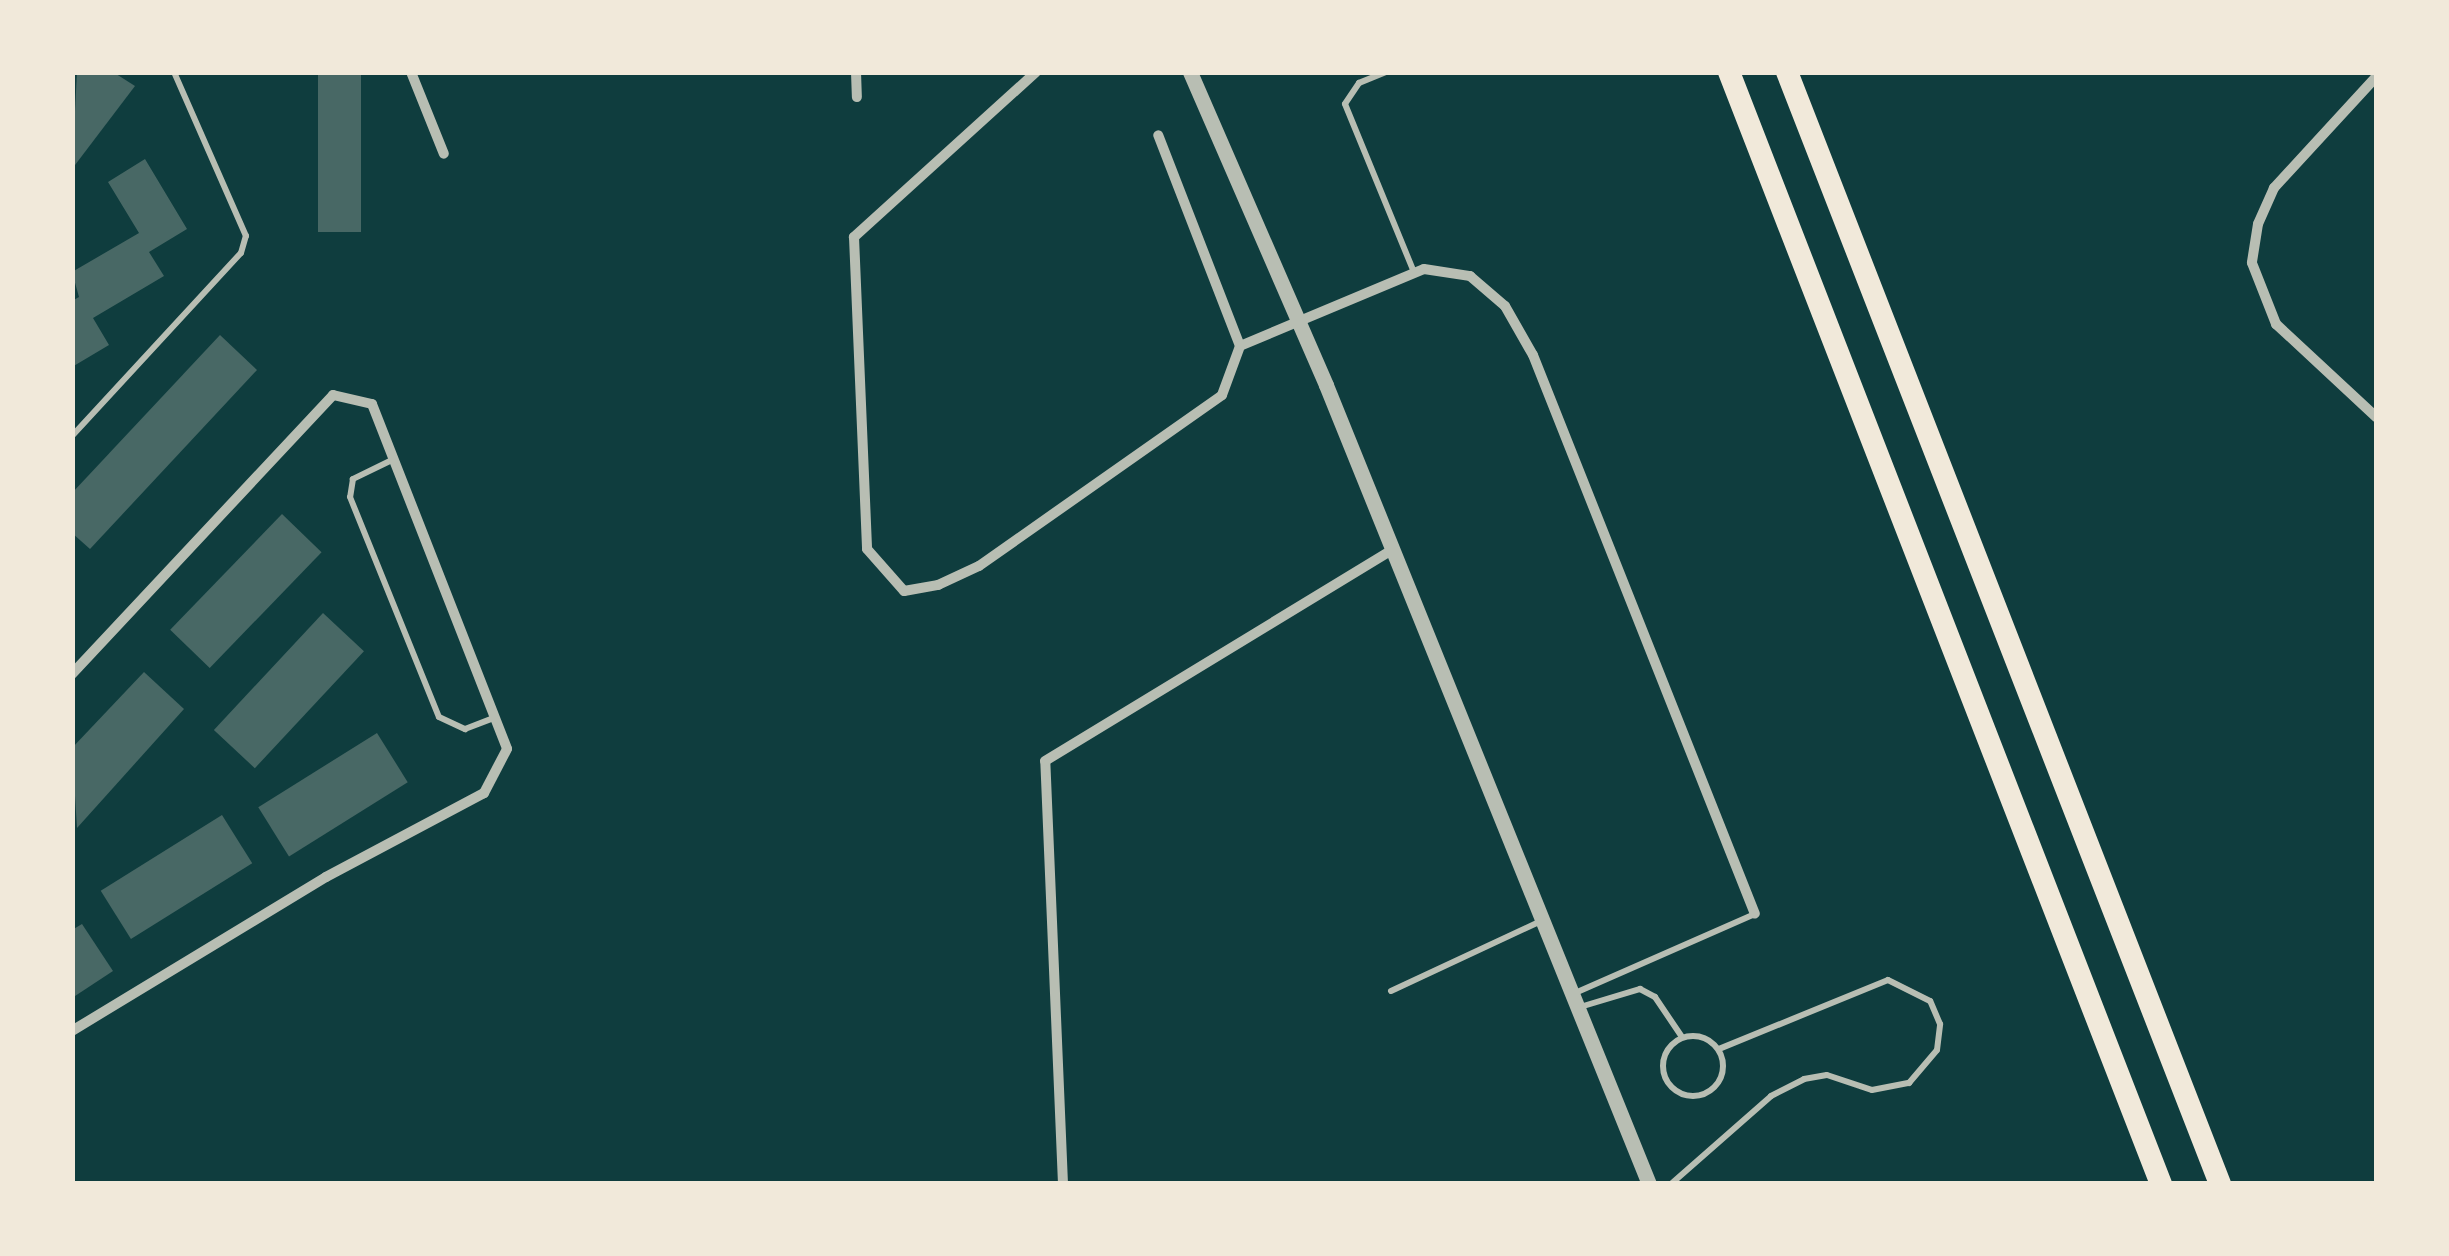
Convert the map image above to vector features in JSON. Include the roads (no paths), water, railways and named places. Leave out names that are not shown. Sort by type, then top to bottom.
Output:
[{"type":"highway","points":[[1729,72],[2161,1184]]},
{"type":"highway","points":[[1788,72],[2220,1184]]},
{"type":"street","points":[[411,72],[444,154]]},
{"type":"street","points":[[856,72],[857,97]]},
{"type":"street","points":[[1036,72],[854,237],[867,549],[904,592],[938,585],[979,566],[1222,395],[1240,346],[1158,135]]},
{"type":"street","points":[[1190,72],[1392,550],[1649,1184]]},
{"type":"street","points":[[2376,77],[2274,188],[2258,224],[2252,263],[2276,324],[2376,417]]},
{"type":"street","points":[[1240,346],[1414,272],[1470,276],[1504,306],[1534,355],[1755,914]]},
{"type":"street","points":[[72,674],[332,395],[372,404],[507,749],[484,793],[326,877],[72,1031]]},
{"type":"street","points":[[1063,1184],[1046,761],[1392,550]]},
{"type":"lane","points":[[72,436],[240,253],[246,236],[174,72]]},
{"type":"lane","points":[[1386,72],[1359,83],[1345,104],[1414,272]]},
{"type":"lane","points":[[394,458],[353,479],[350,497],[440,717],[465,729],[495,717]]},
{"type":"lane","points":[[1577,1000],[1755,914]]},
{"type":"lane","points":[[1391,991],[1544,920]]},
{"type":"lane","points":[[1670,1184],[1771,1096],[1804,1079],[1827,1074],[1872,1090],[1909,1083],[1937,1050],[1940,1024],[1930,1001],[1888,980],[1719,1049]]},
{"type":"lane","points":[[1577,1000],[1640,989],[1656,997],[1682,1037]]},
{"type":"lane","points":[[1702,1036],[1719,1049],[1724,1068],[1717,1086],[1700,1096],[1681,1094],[1666,1080],[1663,1060],[1682,1037],[1702,1036]]}]
